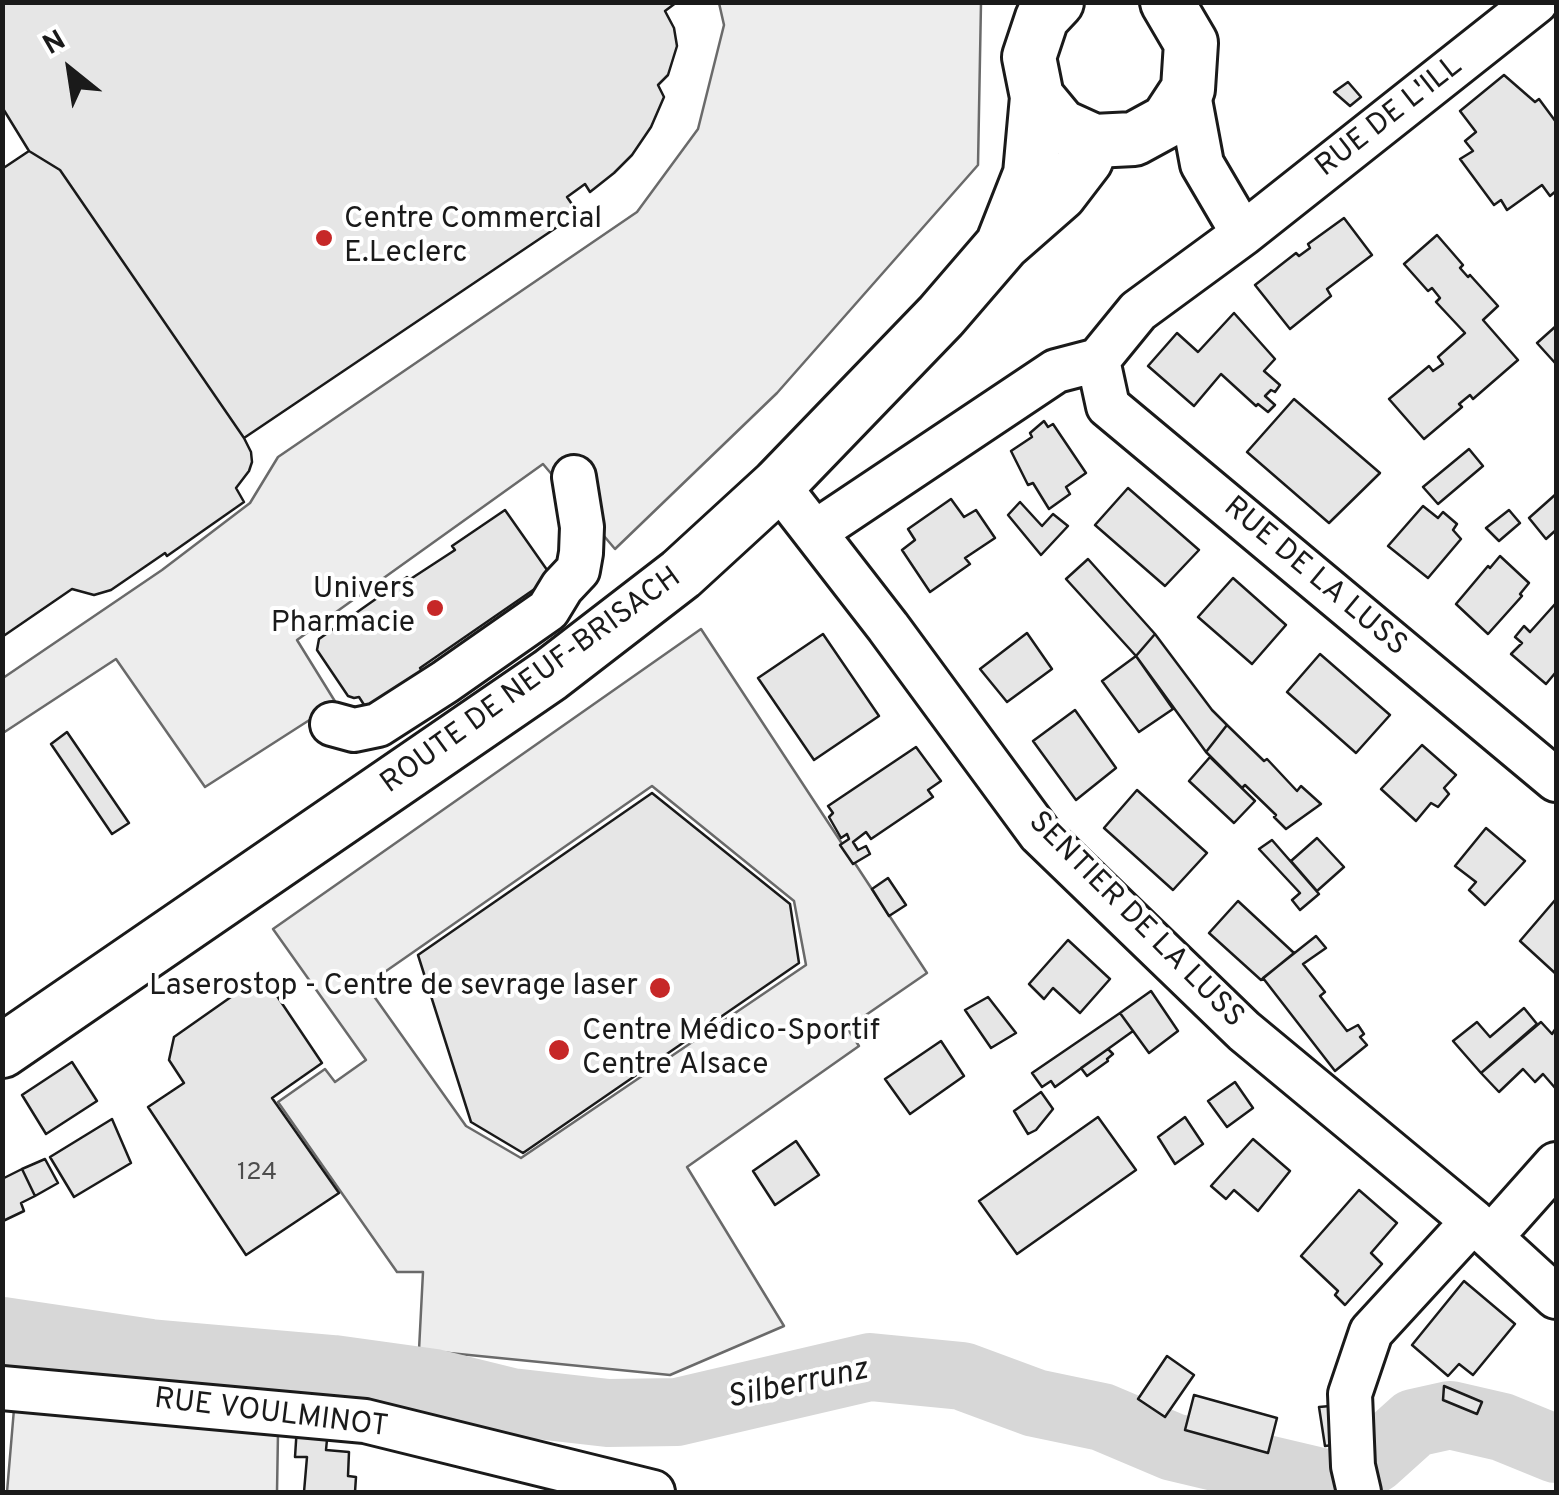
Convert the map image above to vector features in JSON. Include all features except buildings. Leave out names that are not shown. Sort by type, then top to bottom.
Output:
[{"type":"main road","name":"ROUTE DE NEUF-BRISACH","points":[[1003,244],[1030,174],[1038,97],[1029,57],[1046,8]]},
{"type":"main road","points":[[1038,97],[1061,126],[1114,140],[1167,121],[1189,34]]},
{"type":"main road","name":"ROUTE DE NEUF-BRISACH","points":[[2,1051],[550,675],[681,574],[778,485],[941,316],[1003,244],[1060,194],[1086,160],[1114,140]]},
{"type":"street","name":"RUE DE L'ILL","points":[[1098,360],[1138,310],[1243,234],[1536,2]]},
{"type":"street","points":[[1189,34],[1202,164],[1243,234]]},
{"type":"street","points":[[1114,140],[1202,164]]},
{"type":"street","points":[[815,532],[1056,371],[1098,360]]},
{"type":"street","name":"RUE DE LA LUSS","points":[[1098,360],[1108,406],[1556,780]]},
{"type":"street","points":[[332,724],[354,730],[378,725],[548,610],[578,570],[582,527],[574,477]]},
{"type":"street","name":"SENTIER DE LA LUSS","points":[[778,485],[1040,834],[1244,1031],[1482,1229],[1556,1297]]},
{"type":"street","points":[[1356,1479],[1350,1394],[1371,1332],[1556,1164]]},
{"type":"street","name":"RUE VOULMINOT","points":[[2,1388],[364,1421],[653,1492]]},
{"type":"shaded area","points":[[719,3],[981,3],[978,165],[777,393],[615,549],[543,464],[297,640],[336,703],[205,787],[116,659],[3,733],[3,678],[162,570],[250,503],[278,457],[637,212],[698,129],[724,25]]},
{"type":"shaded area","points":[[701,629],[927,973],[847,1028],[859,1046],[687,1167],[784,1326],[670,1375],[419,1350],[423,1272],[397,1272],[278,1102],[325,1069],[335,1082],[366,1060],[273,929]],"holes":[[[652,786],[794,901],[806,965],[521,1158],[466,1126],[366,985]]]},
{"type":"shaded area","points":[[14,1409],[278,1433],[277,1492],[7,1492]]},
{"type":"waterway","name":"Silberrunz","points":[[2,1331],[150,1353],[333,1369],[434,1383],[511,1402],[608,1413],[677,1412],[870,1367],[962,1376],[1035,1403],[1102,1417],[1173,1447],[1334,1485],[1374,1459],[1414,1423],[1450,1415],[1502,1427],[1556,1449]]},
{"type":"place","name":"Centre Commercial E.Leclerc","points":[[324,238]]},
{"type":"place","name":"Univers Pharmacie","points":[[435,608]]},
{"type":"place","name":"Laserostop - Centre de sevrage laser","points":[[660,988]]},
{"type":"place","name":"Centre Médico-Sportif Centre Alsace","points":[[559,1050]]}]
